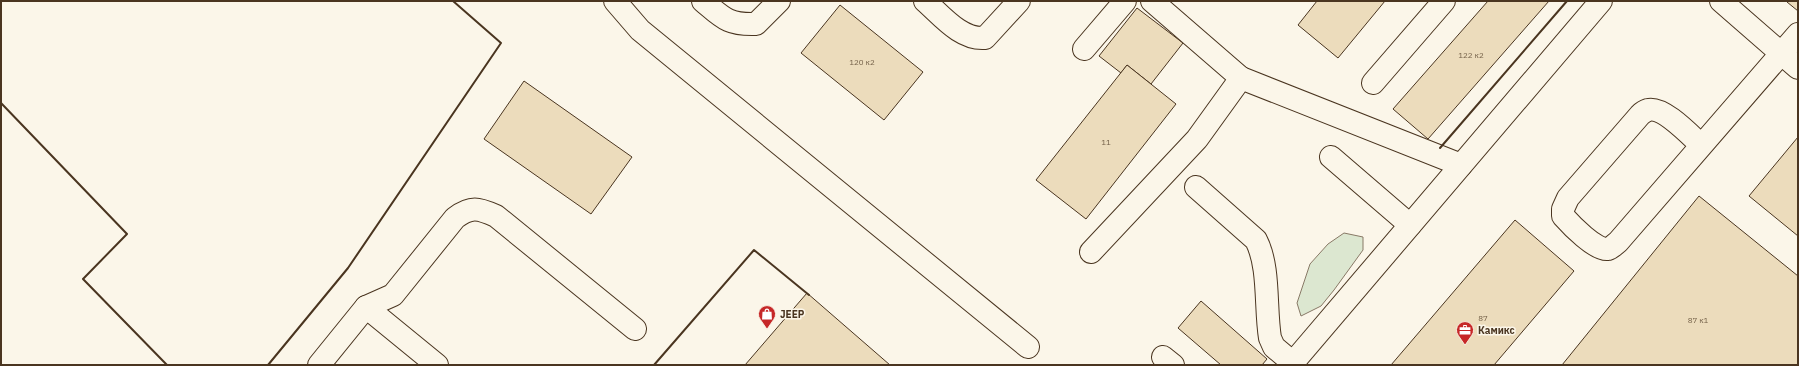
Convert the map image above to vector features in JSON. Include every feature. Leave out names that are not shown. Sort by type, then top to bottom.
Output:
[{"type":"street","points":[[615,1],[640,30],[1028,347]]},
{"type":"street","points":[[703,1],[725,19],[738,24],[756,24],[770,12],[779,1]]},
{"type":"street","points":[[925,1],[963,34],[975,39],[985,38],[994,30],[1019,1]]},
{"type":"street","points":[[1084,49],[1125,1]]},
{"type":"street","points":[[1152,1],[1241,78],[1461,165]]},
{"type":"street","points":[[1373,83],[1444,1]]},
{"type":"street","points":[[1196,187],[1256,240],[1261,250],[1270,338],[1274,347],[1292,364],[1601,1]]},
{"type":"street","points":[[1721,1],[1798,68]]},
{"type":"street","points":[[1701,145],[1666,115],[1656,109],[1647,110],[1640,115],[1568,198],[1563,209],[1563,216],[1595,245],[1603,249],[1610,248],[1618,242],[1798,34]]},
{"type":"street","points":[[1091,252],[1197,139],[1241,78]]},
{"type":"street","points":[[1331,157],[1410,225]]},
{"type":"street","points":[[319,365],[366,307],[393,294],[455,218],[467,209],[482,210],[496,216],[635,329]]},
{"type":"street","points":[[366,307],[436,365]]},
{"type":"green space","points":[[1344,233],[1363,237],[1363,250],[1321,306],[1301,316],[1297,303],[1310,264],[1328,244]]},
{"type":"building","points":[[1317,1],[1385,1],[1338,58],[1298,25]]},
{"type":"building","points":[[1488,1],[1549,1],[1428,139],[1393,109]]},
{"type":"building","points":[[1798,1],[1798,11],[1787,2]]},
{"type":"building","points":[[840,5],[923,72],[884,120],[801,53]]},
{"type":"building","points":[[1137,8],[1183,43],[1151,84],[1127,65],[1121,73],[1099,56]]},
{"type":"building","points":[[1127,65],[1176,104],[1086,219],[1036,180]]},
{"type":"building","points":[[524,81],[632,157],[591,214],[484,139]]},
{"type":"building","points":[[1798,137],[1798,236],[1749,196]]},
{"type":"building","points":[[1699,196],[1798,276],[1798,365],[1562,365]]},
{"type":"building","points":[[1515,220],[1574,271],[1494,365],[1391,365]]},
{"type":"building","points":[[807,293],[890,365],[745,365]]},
{"type":"building","points":[[1201,301],[1267,359],[1262,365],[1221,365],[1178,328]]},
{"type":"wall","points":[[268,365],[348,268],[501,43],[453,1]]},
{"type":"wall","points":[[1440,148],[1567,1]]},
{"type":"wall","points":[[1,103],[127,234],[83,279],[167,365]]},
{"type":"wall","points":[[654,365],[754,250],[809,295]]},
{"type":"place","name":"JEEP","points":[[767,329]]},
{"type":"place","name":"Камикс","points":[[1465,345]]}]
